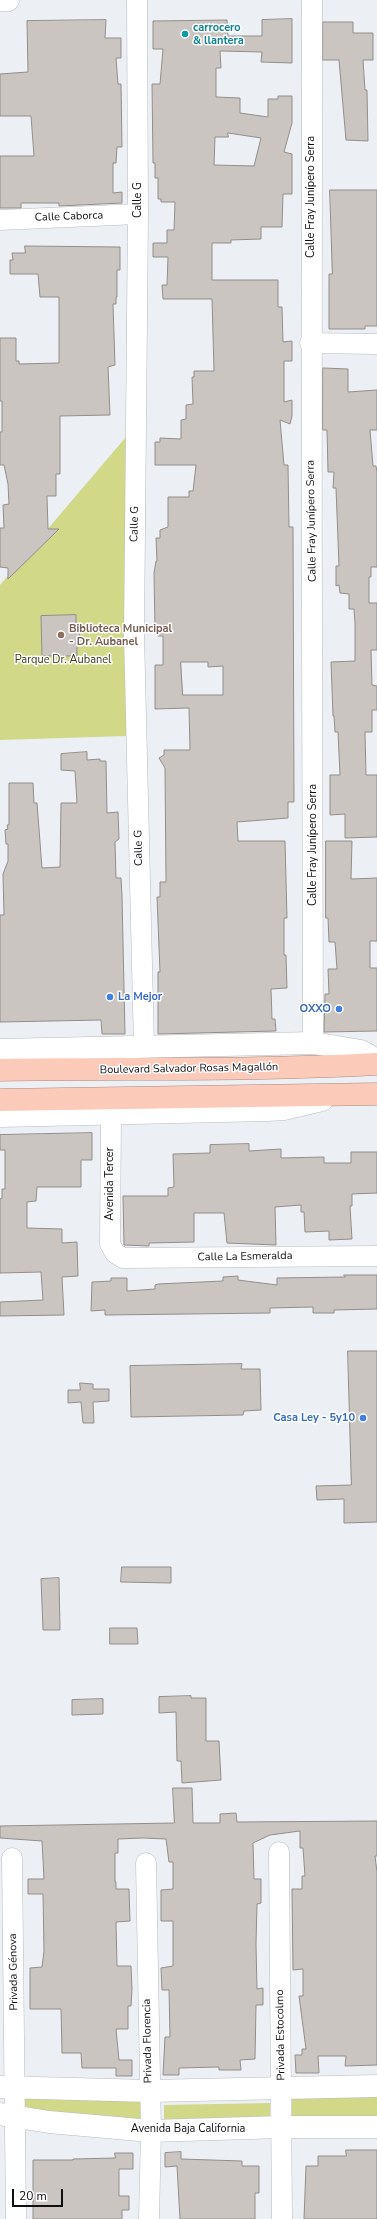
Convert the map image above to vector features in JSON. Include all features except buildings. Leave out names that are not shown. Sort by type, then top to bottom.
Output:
[{"type":"highway","name":"Boulevard Salvador Rosas Magallón","points":[[0,1070],[143,1070],[318,1067],[377,1064]]},
{"type":"highway","points":[[0,1100],[377,1094]]},
{"type":"street","points":[[0,0],[8,0]]},
{"type":"street","name":"Calle G","points":[[137,0],[138,214],[134,634],[144,1047]]},
{"type":"street","name":"Calle Fray Junípero Serra","points":[[312,0],[310,343],[313,701],[313,1043]]},
{"type":"street","name":"Calle Caborca","points":[[0,220],[138,214]]},
{"type":"street","points":[[310,343],[377,344]]},
{"type":"street","points":[[0,1050],[313,1043],[361,1051],[377,1060]]},
{"type":"street","points":[[0,1116],[284,1109],[347,1095]]},
{"type":"street","name":"Avenida Tercer","points":[[111,1114],[110,1244],[115,1252]]},
{"type":"street","name":"Calle La Esmeralda","points":[[115,1252],[123,1258],[377,1256]]},
{"type":"street","name":"Privada Estocolmo","points":[[279,1852],[282,2219]]},
{"type":"street","name":"Privada Génova","points":[[8,2115],[12,1858]]},
{"type":"street","name":"Privada Florencia","points":[[146,1863],[149,2091],[151,2131],[149,2219]]},
{"type":"street","points":[[8,2087],[149,2091],[377,2086]]},
{"type":"street","points":[[8,2115],[16,2219]]},
{"type":"street","name":"Avenida Baja California","points":[[8,2115],[49,2122],[151,2131],[282,2127],[377,2127]]},
{"type":"green space","name":"Parque Dr. Aubanel","points":[[126,437],[127,736],[0,740],[0,585]]},
{"type":"green space","points":[[24,2096],[141,2102],[141,2124],[24,2109]]},
{"type":"green space","points":[[292,2097],[377,2097],[377,2116],[292,2117]]},
{"type":"green space","points":[[270,2103],[270,2119],[164,2120],[164,2105]]},
{"type":"place","name":"carrocero & llantera","points":[[185,34]]},
{"type":"place","name":"Biblioteca Municipal - Dr. Aubanel","points":[[61,635]]},
{"type":"place","name":"La Mejor","points":[[110,997]]},
{"type":"place","name":"OXXO","points":[[339,1009]]},
{"type":"place","name":"Casa Ley - 5y10","points":[[363,1418]]}]
